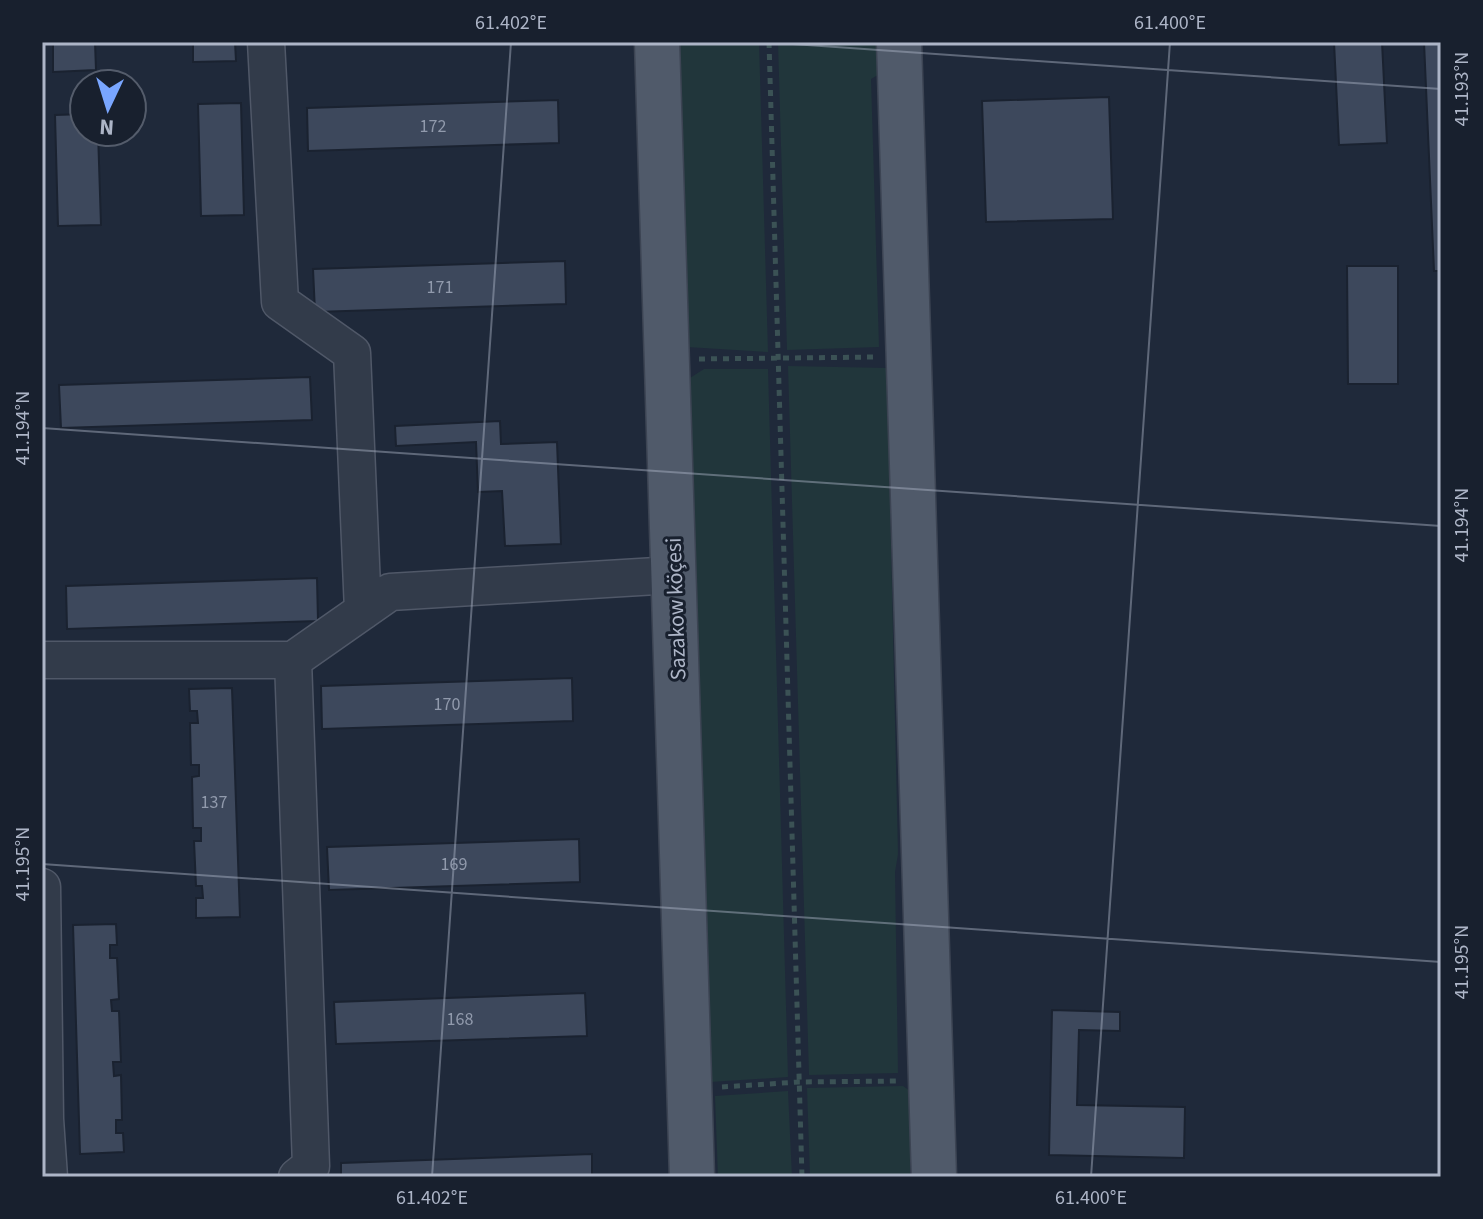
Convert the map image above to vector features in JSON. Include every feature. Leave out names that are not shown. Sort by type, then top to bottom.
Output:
[{"type":"main road","name":"Sazakow köçesi","points":[[657,42],[692,1177]]},
{"type":"main road","points":[[899,42],[934,1177]]},
{"type":"street","points":[[266,42],[280,302],[352,353],[363,611]]},
{"type":"street","points":[[42,660],[293,660],[390,592],[673,575]]},
{"type":"street","points":[[293,660],[311,1166],[297,1177]]},
{"type":"street","points":[[42,887],[45,1119],[49,1177]]},
{"type":"path","points":[[769,42],[802,1177]]},
{"type":"path","points":[[692,359],[882,357]]},
{"type":"path","points":[[713,1087],[905,1081]]},
{"type":"green space","points":[[677,42],[759,42],[768,352],[687,347]]},
{"type":"green space","points":[[778,42],[882,42],[883,72],[871,79],[879,347],[787,350]]},
{"type":"green space","points":[[788,366],[887,368],[898,854],[895,872],[898,1073],[809,1075]]},
{"type":"green space","points":[[704,369],[768,369],[788,1077],[710,1082],[690,378]]},
{"type":"green space","points":[[903,1086],[910,1091],[910,1177],[810,1177],[807,1088]]},
{"type":"green space","points":[[788,1091],[792,1177],[718,1177],[715,1096]]},
{"type":"building","points":[[53,42],[95,42],[96,68],[68,68],[68,71],[53,72]]},
{"type":"building","points":[[193,42],[235,42],[236,61],[193,62]]},
{"type":"building","points":[[1334,42],[1382,42],[1387,143],[1339,145]]},
{"type":"building","points":[[1424,42],[1441,42],[1441,271],[1434,271]]},
{"type":"building","points":[[1109,97],[1113,219],[986,222],[982,101]]},
{"type":"building","points":[[558,100],[559,143],[308,151],[307,108]]},
{"type":"building","points":[[241,103],[244,215],[201,216],[198,104]]},
{"type":"building","points":[[55,115],[68,115],[68,148],[99,148],[101,225],[58,226]]},
{"type":"building","points":[[565,261],[566,304],[315,312],[313,269]]},
{"type":"building","points":[[1347,266],[1398,266],[1398,384],[1348,384]]},
{"type":"building","points":[[310,377],[312,420],[61,428],[59,385]]},
{"type":"building","points":[[500,421],[501,444],[557,442],[561,544],[505,546],[502,491],[478,492],[476,442],[396,446],[395,426]]},
{"type":"building","points":[[317,578],[318,621],[67,629],[66,586]]},
{"type":"building","points":[[572,678],[573,721],[322,729],[321,686]]},
{"type":"building","points":[[232,688],[240,917],[196,918],[196,898],[203,898],[202,886],[196,886],[194,841],[201,841],[201,828],[193,828],[192,777],[199,776],[199,765],[191,765],[190,723],[198,723],[197,711],[190,711],[189,689]]},
{"type":"building","points":[[579,839],[580,882],[329,890],[327,847]]},
{"type":"building","points":[[116,924],[117,945],[110,945],[110,958],[117,958],[119,999],[111,1000],[112,1011],[119,1011],[121,1062],[113,1062],[114,1076],[121,1075],[122,1120],[116,1120],[116,1133],[123,1133],[124,1152],[80,1154],[73,925]]},
{"type":"building","points":[[585,993],[587,1036],[336,1044],[334,1002]]},
{"type":"building","points":[[1052,1010],[1120,1012],[1120,1031],[1079,1030],[1077,1105],[1185,1107],[1184,1158],[1049,1155]]},
{"type":"building","points":[[592,1154],[592,1177],[341,1177],[341,1163]]}]
